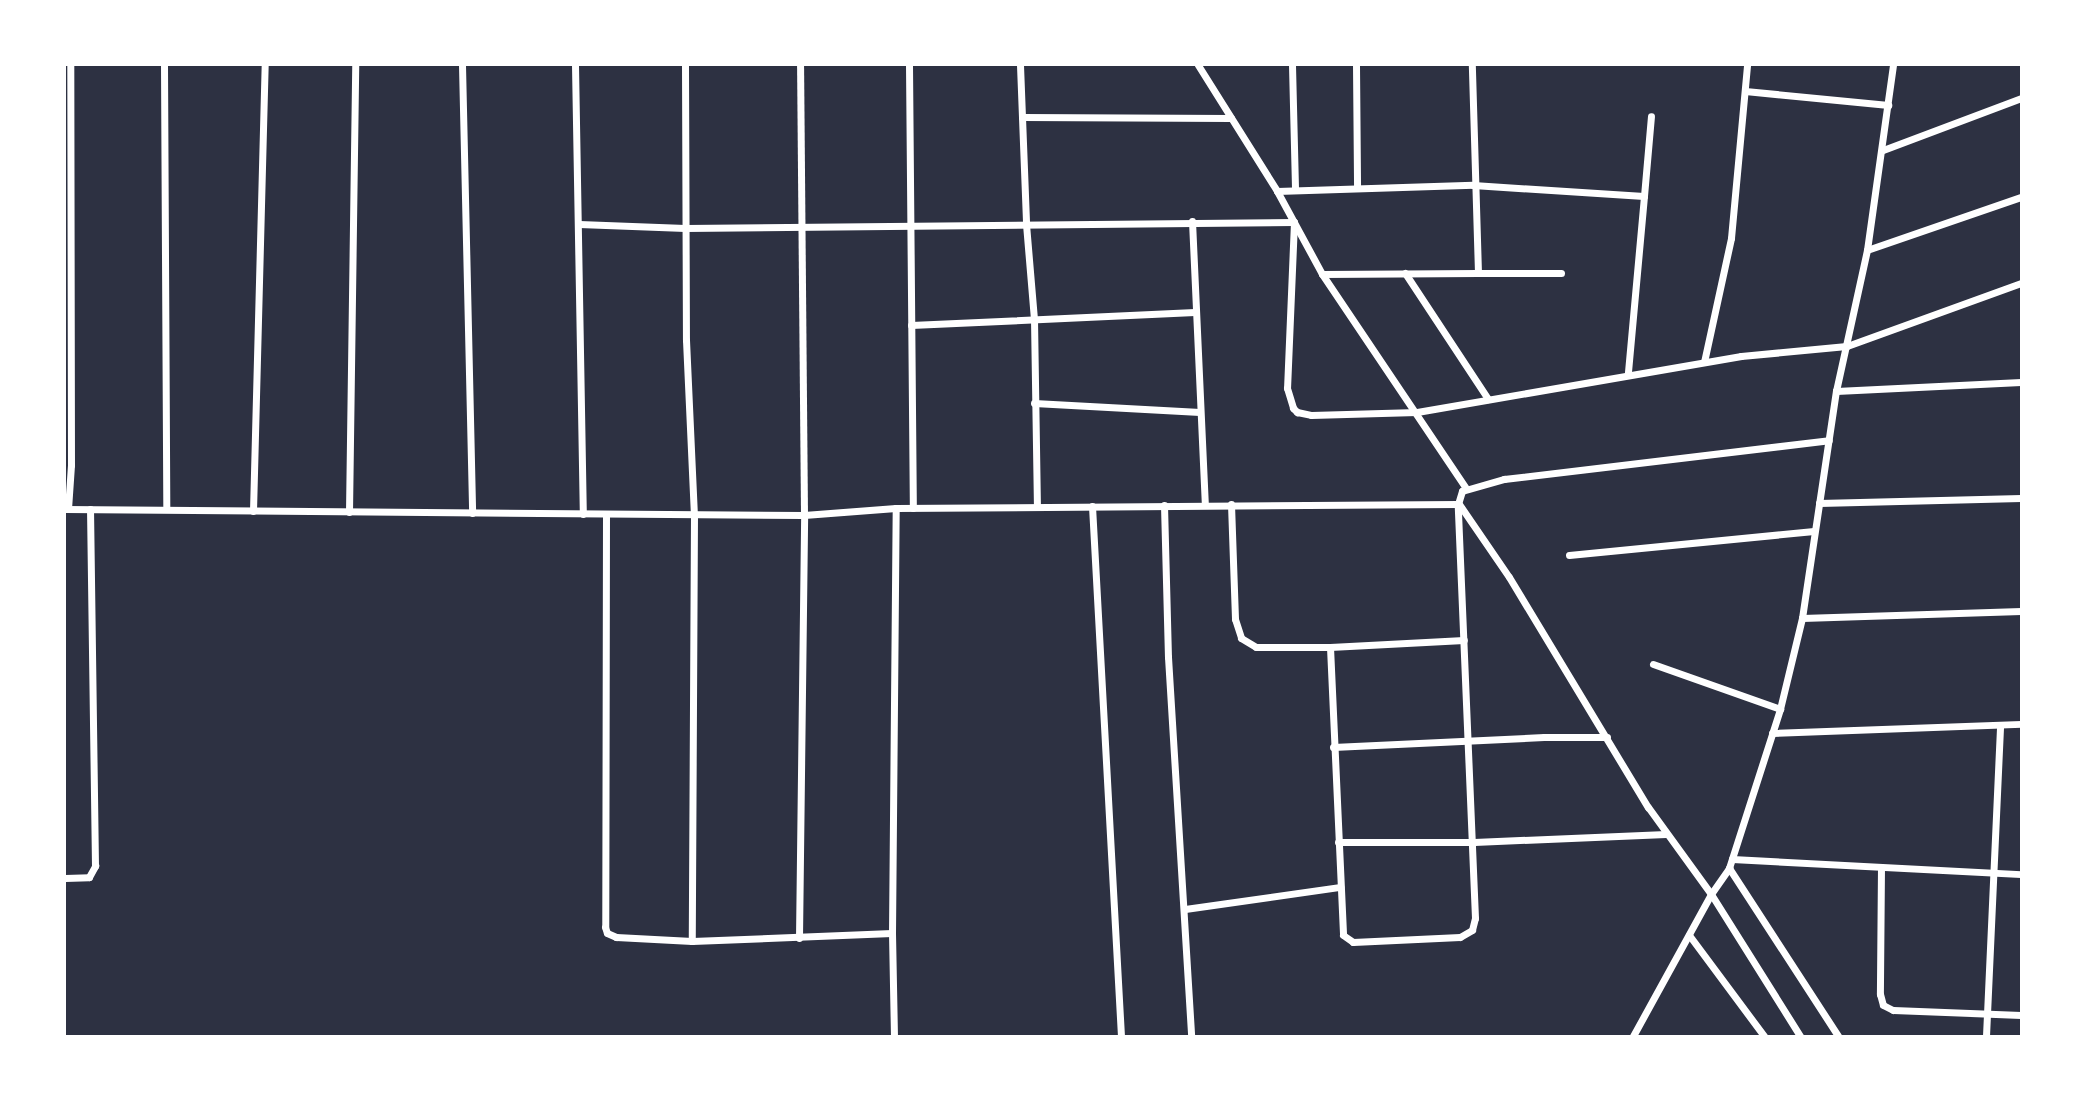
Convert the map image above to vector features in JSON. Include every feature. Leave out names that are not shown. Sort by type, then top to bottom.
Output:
[{"type":"street","points":[[70,65],[71,465],[66,509],[804,515],[896,508],[1458,504]]},
{"type":"street","points":[[163,65],[166,508]]},
{"type":"street","points":[[253,511],[265,65]]},
{"type":"street","points":[[349,512],[355,65]]},
{"type":"street","points":[[462,65],[472,513]]},
{"type":"street","points":[[575,65],[583,514]]},
{"type":"street","points":[[685,65],[686,340],[694,514],[692,941]]},
{"type":"street","points":[[799,939],[804,515],[800,65]]},
{"type":"street","points":[[909,65],[913,508]]},
{"type":"street","points":[[1020,65],[1026,223],[1034,319],[1037,507]]},
{"type":"street","points":[[1198,65],[1277,191],[1322,274],[1466,488]]},
{"type":"street","points":[[1292,65],[1295,190]]},
{"type":"street","points":[[1356,65],[1356,186]]},
{"type":"street","points":[[1472,65],[1478,273]]},
{"type":"street","points":[[1704,362],[1731,238],[1747,65]]},
{"type":"street","points":[[1633,1036],[1713,891],[1729,868],[1780,709],[1802,618],[1836,391],[1867,250],[1893,65]]},
{"type":"street","points":[[1745,91],[1888,105]]},
{"type":"street","points":[[1883,150],[2021,98]]},
{"type":"street","points":[[1628,373],[1651,116]]},
{"type":"street","points":[[1022,117],[1231,118]]},
{"type":"street","points":[[1277,191],[1356,186],[1474,185],[1644,196]]},
{"type":"street","points":[[1867,250],[2021,197]]},
{"type":"street","points":[[1192,221],[1205,505]]},
{"type":"street","points":[[579,224],[685,228],[1294,222]]},
{"type":"street","points":[[1294,222],[1287,388],[1293,408],[1297,412],[1311,415],[1417,412],[1628,373],[1847,346],[2021,283]]},
{"type":"street","points":[[1405,273],[1488,399]]},
{"type":"street","points":[[1322,274],[1561,273]]},
{"type":"street","points":[[911,325],[1195,312]]},
{"type":"street","points":[[1836,391],[2021,382]]},
{"type":"street","points":[[1034,403],[1200,412]]},
{"type":"street","points":[[1330,647],[1342,929],[1348,941],[1467,935],[1475,918],[1474,842],[1467,742],[1458,504],[1462,491],[1504,479],[1829,440]]},
{"type":"street","points":[[1819,503],[2021,498]]},
{"type":"street","points":[[1231,504],[1236,619],[1241,638],[1256,647],[1330,647],[1464,640]]},
{"type":"street","points":[[1458,504],[1509,577],[1667,834],[1713,891],[1800,1036]]},
{"type":"street","points":[[1164,505],[1168,657],[1192,1036]]},
{"type":"street","points":[[1092,506],[1121,1036]]},
{"type":"street","points":[[894,1036],[892,933],[896,508]]},
{"type":"street","points":[[65,878],[89,877],[94,872],[90,509]]},
{"type":"street","points":[[606,514],[607,933],[616,937],[692,941],[799,939],[892,933]]},
{"type":"street","points":[[1569,555],[1814,531]]},
{"type":"street","points":[[1802,618],[2021,611]]},
{"type":"street","points":[[1653,664],[1780,709]]},
{"type":"street","points":[[1986,1036],[2000,724]]},
{"type":"street","points":[[1772,733],[2021,724]]},
{"type":"street","points":[[1333,747],[1607,737]]},
{"type":"street","points":[[1338,842],[1474,842],[1667,834]]},
{"type":"street","points":[[1732,859],[2021,874]]},
{"type":"street","points":[[1881,867],[1880,994],[1883,1005],[1894,1010],[2021,1015]]},
{"type":"street","points":[[1729,868],[1839,1036]]},
{"type":"street","points":[[1185,909],[1340,887]]},
{"type":"street","points":[[1689,935],[1764,1036]]}]
